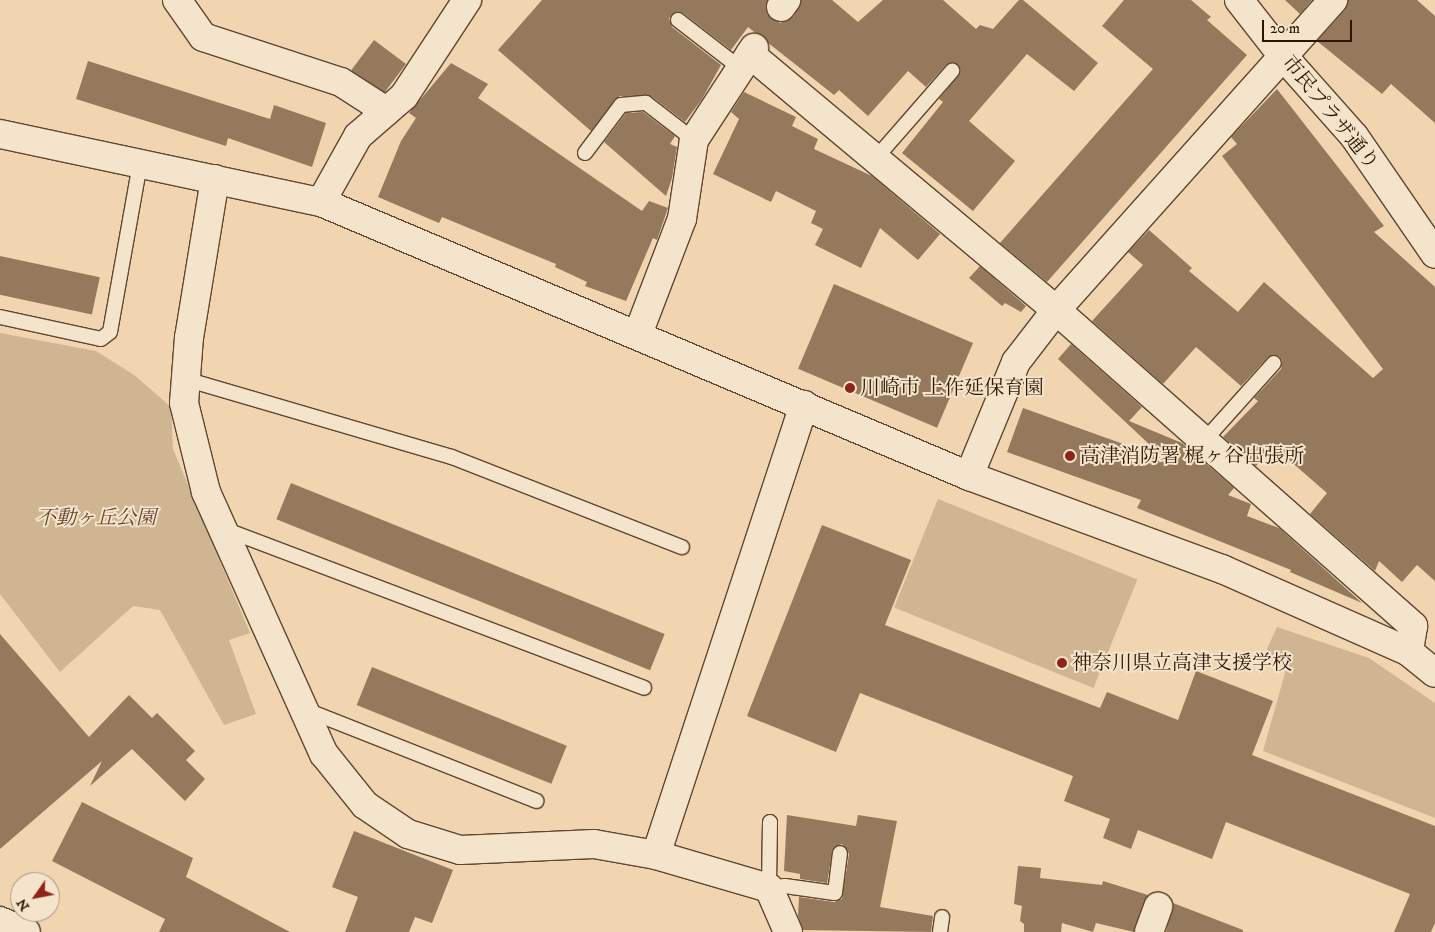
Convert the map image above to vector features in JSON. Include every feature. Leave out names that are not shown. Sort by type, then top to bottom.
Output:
[{"type":"street","points":[[177,0],[203,37],[341,82],[386,111]]},
{"type":"street","points":[[321,202],[358,136],[404,96],[467,0]]},
{"type":"street","name":"市民プラザ通り","points":[[1239,0],[1282,55],[1354,136],[1435,254]]},
{"type":"street","points":[[969,476],[1016,362],[1056,310],[1333,0]]},
{"type":"street","points":[[638,334],[682,219],[694,140],[748,56],[876,158],[1056,310],[1413,626],[1409,652]]},
{"type":"street","points":[[0,134],[321,202],[638,334],[969,476],[1222,569],[1409,652],[1435,673]]},
{"type":"street","points":[[215,180],[184,379],[184,403],[206,492],[324,754],[365,805],[408,834],[460,850],[594,844],[656,855],[769,888],[788,932]]},
{"type":"street","points":[[656,855],[804,405]]},
{"type":"street","points":[[0,921],[26,932]]},
{"type":"lane","points":[[678,20],[748,56]]},
{"type":"lane","points":[[876,158],[952,71]]},
{"type":"lane","points":[[585,153],[621,105],[646,103],[694,140]]},
{"type":"lane","points":[[0,317],[101,339],[110,332],[140,164]]},
{"type":"lane","points":[[1203,442],[1274,363]]},
{"type":"lane","points":[[184,379],[452,458],[682,547]]},
{"type":"lane","points":[[223,528],[644,688]]},
{"type":"lane","points":[[304,709],[536,801]]},
{"type":"lane","points":[[770,822],[769,888],[785,886],[835,893],[840,853]]},
{"type":"lane","points":[[940,932],[942,917]]},
{"type":"green space","name":"不動ヶ丘公園","points":[[0,333],[96,351],[134,375],[171,407],[173,449],[250,633],[229,640],[256,714],[224,725],[160,610],[133,606],[60,672],[0,594]]},
{"type":"green space","points":[[938,499],[1137,580],[1094,688],[894,607]]},
{"type":"green space","points":[[1277,627],[1369,658],[1435,703],[1435,818],[1263,751],[1287,666],[1266,651]]},
{"type":"building","points":[[542,0],[767,0],[767,14],[780,23],[794,16],[801,0],[832,0],[858,22],[883,0],[943,0],[976,29],[980,25],[993,29],[1019,0],[1023,0],[1098,63],[1074,91],[1027,54],[969,121],[1015,161],[973,211],[902,153],[943,102],[939,99],[960,73],[957,64],[946,65],[926,87],[908,71],[868,116],[839,90],[834,95],[748,27],[731,50],[683,13],[675,12],[669,18],[672,27],[721,65],[702,99],[685,122],[651,96],[620,96],[591,131],[498,50]]},
{"type":"building","points":[[1124,0],[1191,0],[1211,17],[1207,20],[1247,55],[1047,282],[1000,243],[1153,69],[1102,26]]},
{"type":"building","points":[[1285,0],[1312,0],[1300,14]]},
{"type":"building","points":[[1348,0],[1417,0],[1435,16],[1435,123],[1391,84],[1382,94],[1317,41],[1345,10]]},
{"type":"building","points":[[374,40],[406,64],[383,94],[351,70]]},
{"type":"building","points":[[88,61],[270,119],[274,105],[326,123],[312,167],[228,138],[226,146],[76,99]]},
{"type":"building","points":[[451,63],[488,84],[478,98],[642,211],[649,201],[668,208],[657,240],[653,238],[626,301],[585,286],[587,282],[555,267],[556,264],[442,217],[439,223],[378,197],[401,141],[416,118],[409,113]]},
{"type":"building","points":[[1277,89],[1384,226],[1374,232],[1435,287],[1435,581],[1417,565],[1402,582],[1379,561],[1375,571],[1310,514],[1327,493],[1274,447],[1256,466],[1223,437],[1258,401],[1254,398],[1281,369],[1282,361],[1279,356],[1268,357],[1241,386],[1196,347],[1163,384],[1092,321],[1143,265],[1128,252],[1149,230],[1192,268],[1189,271],[1238,312],[1264,282],[1373,378],[1383,369],[1222,156],[1237,144],[1231,137]]},
{"type":"building","points":[[744,92],[796,117],[792,126],[818,139],[814,149],[872,176],[940,234],[918,260],[880,228],[861,268],[815,245],[823,229],[811,223],[816,211],[776,191],[771,202],[713,174],[739,119],[731,112]]},
{"type":"building","points":[[643,112],[675,136],[670,144],[677,147],[672,178],[666,196],[604,142],[626,113]]},
{"type":"building","points":[[0,256],[100,277],[92,314],[0,295]]},
{"type":"building","points":[[980,266],[1026,306],[1021,312],[1005,303],[1002,306],[969,278]]},
{"type":"building","points":[[834,284],[973,343],[937,428],[798,369]]},
{"type":"building","points":[[1071,344],[1142,407],[1129,421],[1182,443],[1234,488],[1228,495],[1251,504],[1247,516],[1279,528],[1362,603],[1290,572],[1291,570],[1137,508],[1141,500],[1007,452],[1023,408],[1165,459],[1058,359]]},
{"type":"building","points":[[291,483],[665,634],[650,670],[276,519]]},
{"type":"building","points":[[822,525],[911,560],[885,625],[1100,708],[1107,692],[1178,720],[1196,671],[1273,701],[1252,755],[1435,826],[1435,923],[1431,932],[1394,932],[1410,894],[1226,822],[1212,859],[1138,830],[1131,849],[1103,838],[1110,819],[1064,801],[1073,776],[860,693],[836,752],[747,716]]},
{"type":"building","points":[[0,634],[89,737],[129,695],[152,718],[157,713],[195,751],[186,760],[205,779],[185,801],[132,749],[90,786],[102,761],[0,849]]},
{"type":"building","points":[[372,667],[567,746],[551,784],[357,705]]},
{"type":"building","points":[[82,802],[193,858],[186,877],[290,932],[159,932],[165,919],[52,861]]},
{"type":"building","points":[[787,815],[856,826],[858,815],[897,821],[880,907],[933,916],[931,932],[803,930],[798,916],[799,897],[834,902],[842,899],[849,854],[842,844],[833,848],[827,883],[800,879],[800,874],[784,871]]},
{"type":"building","points":[[354,831],[453,870],[432,923],[415,917],[409,932],[345,932],[358,897],[332,887]]},
{"type":"building","points":[[1018,866],[1041,868],[1040,878],[1102,885],[1103,881],[1148,895],[1134,932],[1096,923],[1093,932],[1062,923],[1061,932],[1024,932],[1024,924],[1020,921],[1022,906],[1014,904]]},
{"type":"building","points":[[1173,903],[1243,930],[1243,932],[1166,932]]},
{"type":"place","name":"川崎市 上作延保育園","points":[[850,388]]},
{"type":"place","name":"高津消防署 梶ヶ谷出張所","points":[[1070,456]]},
{"type":"place","name":"神奈川県立高津支援学校","points":[[1062,663]]}]
